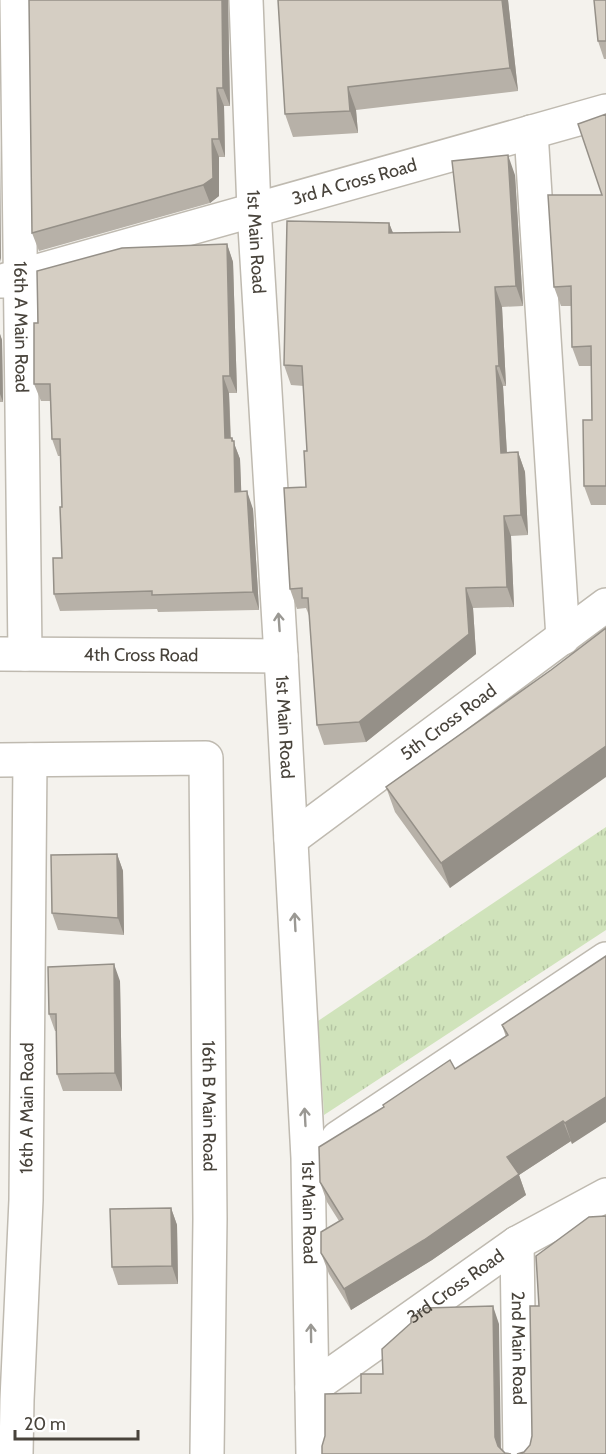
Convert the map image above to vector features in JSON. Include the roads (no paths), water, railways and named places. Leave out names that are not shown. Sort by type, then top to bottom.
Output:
[{"type":"street","name":"16th A Main Road","points":[[12,654],[11,279],[17,0]]},
{"type":"street","name":"1st Main Road","points":[[246,0],[254,210],[282,656],[308,1158],[314,1454]]},
{"type":"street","name":"3rd A Cross Road","points":[[11,279],[606,111]]},
{"type":"street","points":[[531,132],[563,638]]},
{"type":"street","name":"5th Cross Road","points":[[291,839],[606,605]]},
{"type":"street","name":"4th Cross Road","points":[[12,654],[282,656]]},
{"type":"street","name":"16th B Main Road","points":[[15,760],[206,758],[210,1195],[207,1454]]},
{"type":"street","name":"16th A Main Road","points":[[15,760],[26,1200],[16,1454]]},
{"type":"street","points":[[308,1158],[606,959]]},
{"type":"street","name":"3rd Cross Road","points":[[312,1388],[517,1243],[606,1195]]},
{"type":"street","name":"2nd Main Road","points":[[517,1243],[520,1454]]}]
